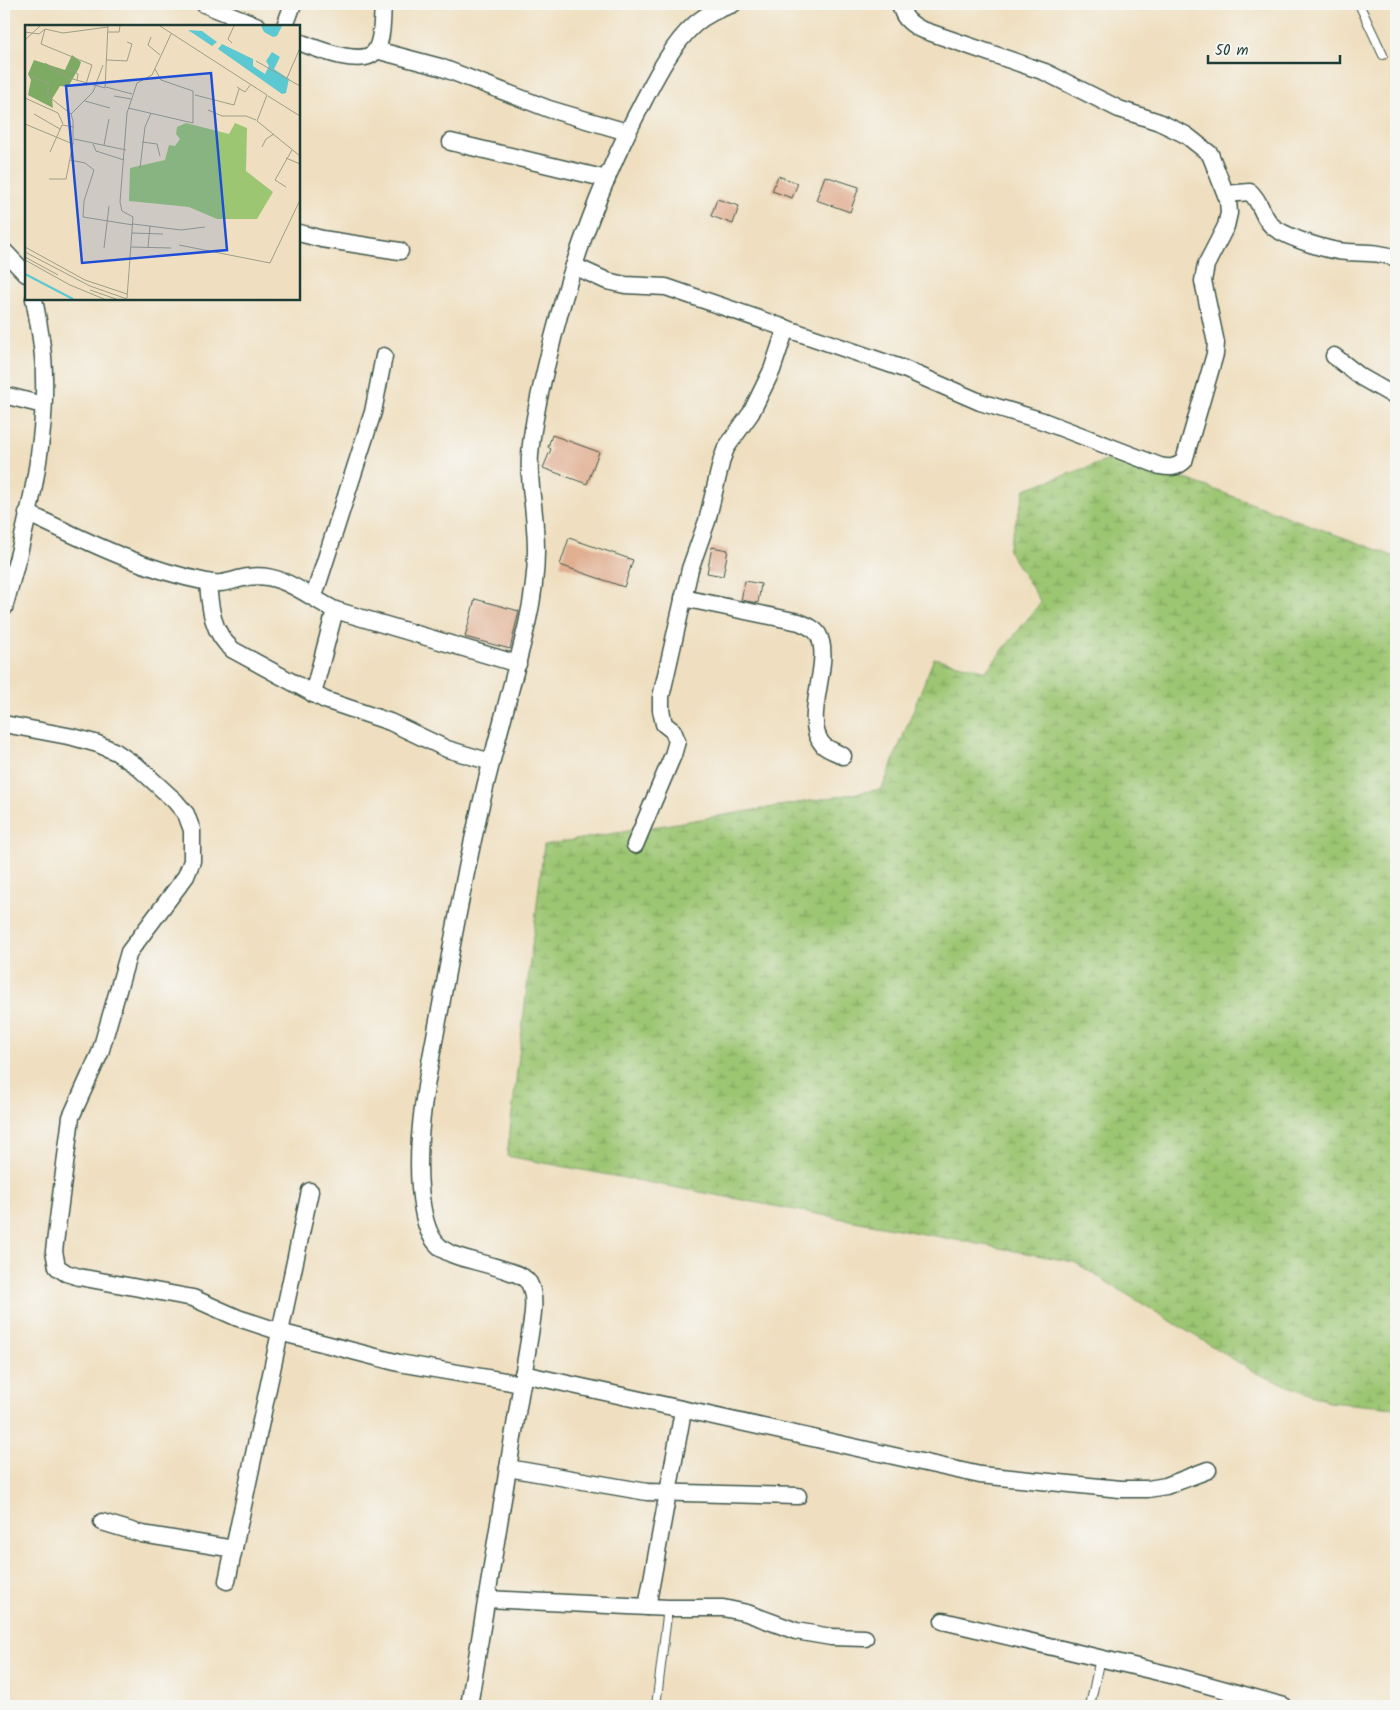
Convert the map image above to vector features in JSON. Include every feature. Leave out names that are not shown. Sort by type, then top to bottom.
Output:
[{"type":"street","points":[[204,4],[256,25]]},
{"type":"street","points":[[285,25],[293,4]]},
{"type":"street","points":[[300,42],[348,58],[370,56],[376,50],[383,4]]},
{"type":"street","points":[[469,1706],[533,1313],[530,1285],[524,1278],[509,1271],[460,1258],[443,1251],[432,1241],[424,1222],[419,1158],[428,1072],[452,942],[492,762],[528,618],[536,560],[530,454],[558,314],[607,179],[627,132],[658,74],[681,39],[695,24],[713,11],[733,4]]},
{"type":"street","points":[[574,266],[608,281],[625,285],[666,287],[904,369],[980,402],[1043,421],[1160,466],[1174,467],[1184,461],[1215,354],[1216,344],[1203,281],[1206,265],[1226,226],[1228,213],[1226,194],[1210,154],[1186,135],[1159,122],[1119,109],[1023,62],[920,29],[909,23],[902,14],[900,4]]},
{"type":"street","points":[[376,50],[440,67],[549,108],[627,132]]},
{"type":"street","points":[[451,142],[607,179]]},
{"type":"street","points":[[1226,194],[1250,192],[1256,197],[1268,223],[1293,237],[1330,249],[1345,252],[1373,252],[1396,258]]},
{"type":"street","points":[[300,233],[322,239],[400,251]]},
{"type":"street","points":[[4,251],[25,273]]},
{"type":"street","points":[[4,608],[11,558],[27,514],[43,405],[42,341],[34,300]]},
{"type":"street","points":[[635,845],[673,755],[677,741],[673,731],[664,724],[661,697],[683,598],[726,448],[751,412],[772,370],[786,328]]},
{"type":"street","points":[[314,596],[373,412],[384,356]]},
{"type":"street","points":[[1334,356],[1361,377],[1396,397]]},
{"type":"street","points":[[4,395],[43,405]]},
{"type":"street","points":[[27,514],[138,564],[208,583],[234,582],[248,577],[274,579],[314,596],[320,603],[335,610],[518,664]]},
{"type":"street","points":[[208,583],[214,622],[226,645],[313,694],[344,708],[390,722],[447,749],[492,762]]},
{"type":"street","points":[[683,598],[799,622],[810,626],[818,634],[822,648],[815,717],[817,735],[824,746],[844,756]]},
{"type":"street","points":[[313,694],[335,610]]},
{"type":"street","points":[[4,724],[73,737],[98,744],[116,752],[138,767],[175,801],[186,814],[192,830],[192,861],[186,876],[129,952],[100,1052],[71,1118],[54,1251],[57,1267],[66,1273],[193,1298],[279,1332],[420,1368],[523,1379],[683,1411],[980,1475],[1120,1489],[1148,1489],[1166,1486],[1208,1470]]},
{"type":"street","points":[[227,1580],[310,1191]]},
{"type":"street","points":[[647,1607],[683,1411]]},
{"type":"street","points":[[508,1468],[647,1492],[798,1496]]},
{"type":"street","points":[[102,1522],[142,1534],[234,1549]]},
{"type":"street","points":[[487,1599],[668,1608],[723,1608],[747,1613],[796,1631],[831,1637],[866,1638]]},
{"type":"street","points":[[943,1621],[1100,1658],[1284,1706]]},
{"type":"lane","points":[[1359,4],[1383,55]]},
{"type":"lane","points":[[656,1706],[668,1608]]},
{"type":"lane","points":[[1090,1706],[1100,1658]]},
{"type":"green space","points":[[1115,458],[1167,472],[1396,557],[1396,1408],[1329,1402],[1256,1373],[1074,1262],[507,1156],[544,845],[882,789],[934,658],[986,671],[1041,602],[1008,550],[1025,489]]},
{"type":"building","points":[[778,176],[798,183],[792,198],[772,191]]},
{"type":"building","points":[[825,176],[859,187],[850,212],[816,200]]},
{"type":"building","points":[[717,199],[739,206],[733,224],[711,216]]},
{"type":"building","points":[[552,435],[599,452],[587,484],[543,468],[551,449],[548,447]]},
{"type":"building","points":[[569,538],[633,560],[624,587],[560,565]]},
{"type":"building","points":[[712,547],[728,550],[723,576],[707,573]]},
{"type":"building","points":[[745,581],[761,584],[758,603],[741,600]]},
{"type":"building","points":[[475,599],[519,611],[510,649],[465,637]]}]
